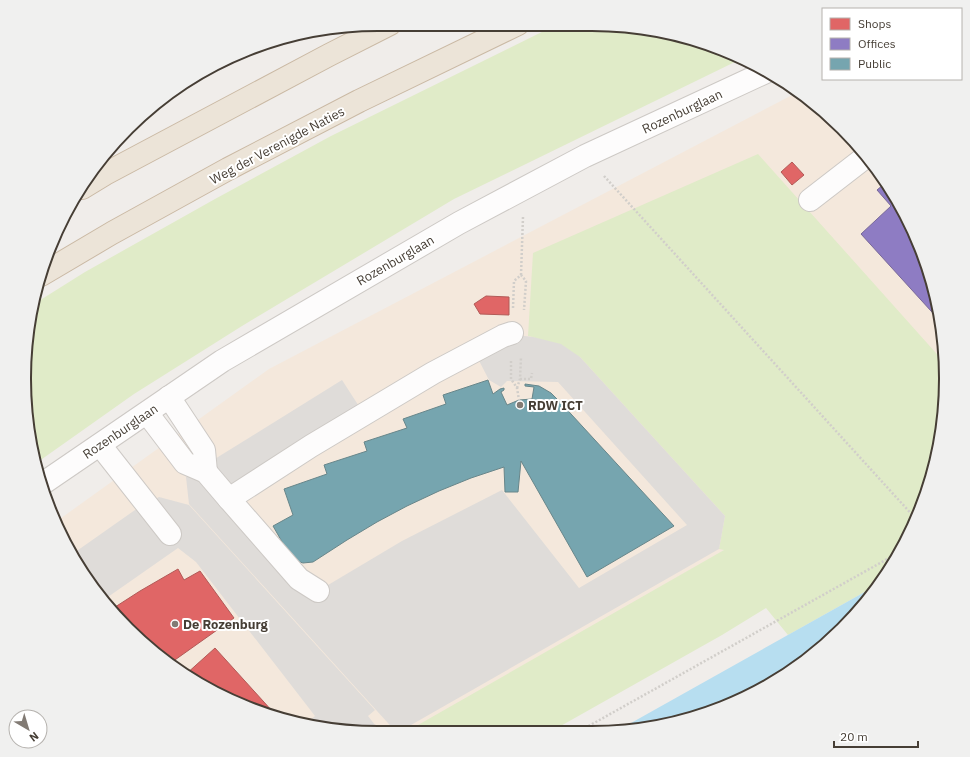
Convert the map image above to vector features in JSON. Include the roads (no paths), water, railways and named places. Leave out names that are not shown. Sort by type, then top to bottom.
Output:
[{"type":"highway","points":[[93,181],[294,73],[376,31]]},
{"type":"highway","name":"Weg der Verenigde Naties","points":[[48,271],[112,232],[228,169],[359,102],[504,31]]},
{"type":"street","name":"Rozenburglaan","points":[[47,481],[222,362],[459,223],[585,156],[759,75]]},
{"type":"street","points":[[810,200],[862,160]]},
{"type":"street","points":[[229,499],[311,446],[433,373],[512,333]]},
{"type":"street","points":[[169,397],[204,450],[206,472]]},
{"type":"street","points":[[147,413],[184,463],[206,472],[299,579],[318,591]]},
{"type":"street","points":[[100,445],[170,534]]},
{"type":"water","points":[[866,591],[853,608],[821,640],[785,667],[765,679],[724,700],[703,708],[659,719],[630,724]]},
{"type":"place","name":"RDW ICT","points":[[520,405]]},
{"type":"place","name":"De Rozenburg","points":[[175,624]]}]
